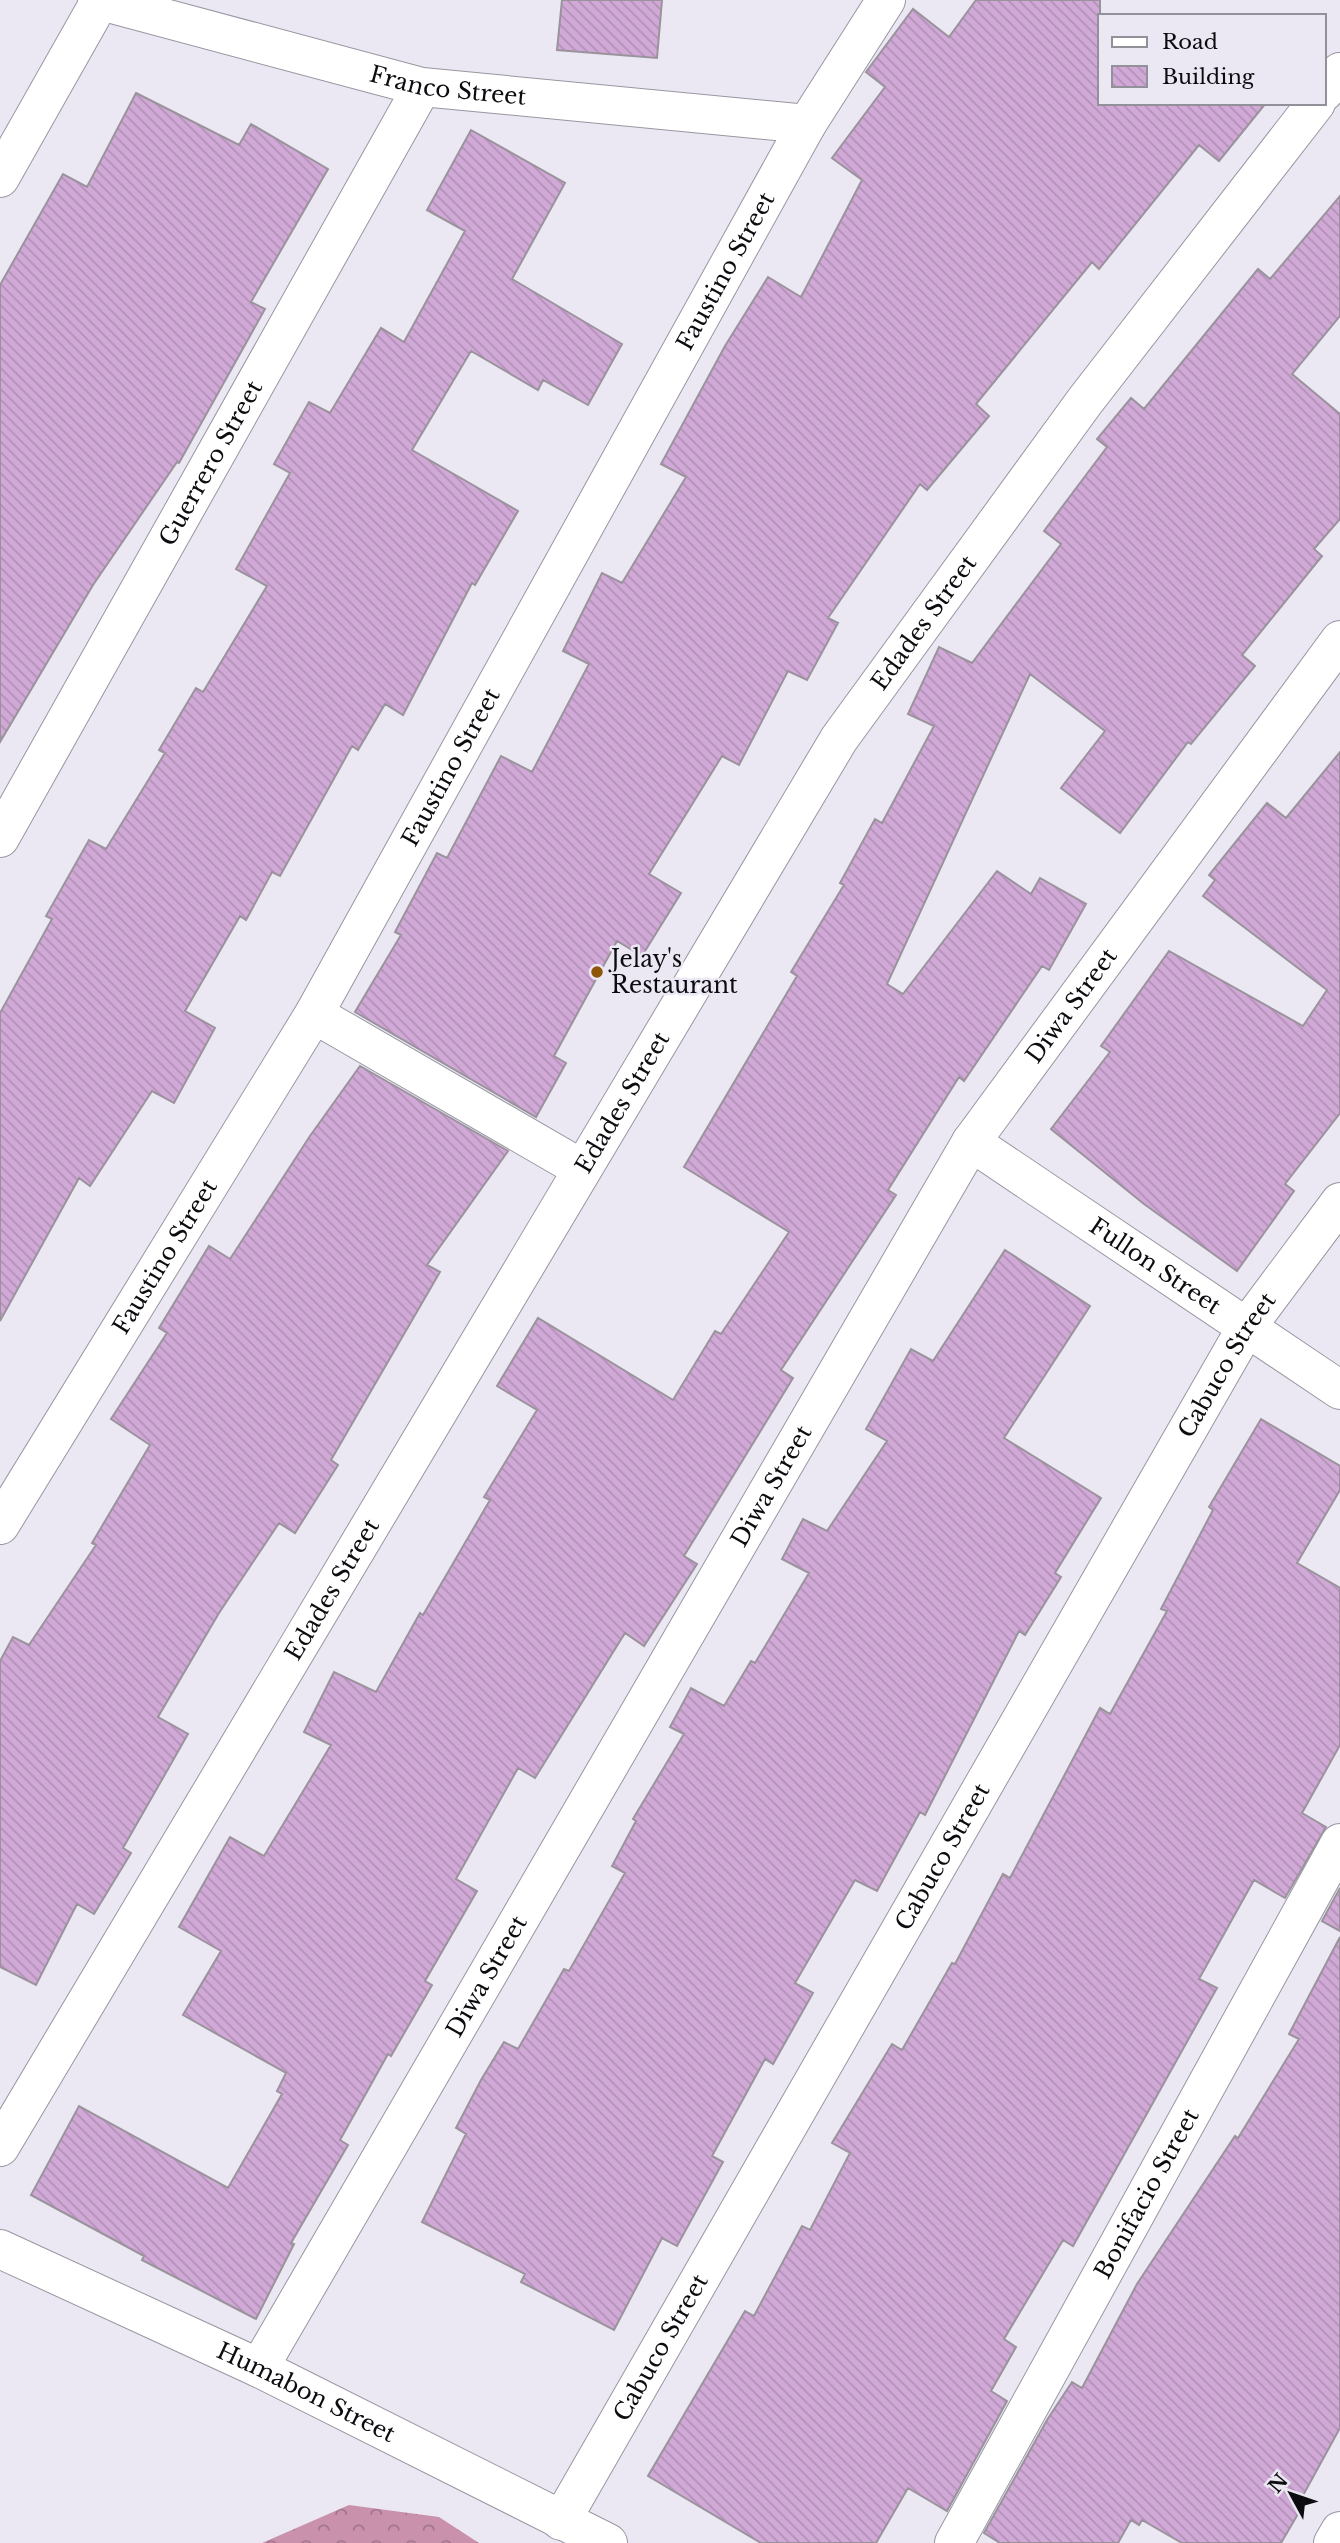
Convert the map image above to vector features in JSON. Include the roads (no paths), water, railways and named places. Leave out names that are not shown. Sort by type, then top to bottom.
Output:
[{"type":"street","name":"Faustino Street","points":[[0,1525],[314,1014],[807,124],[887,0]]},
{"type":"street","name":"Franco Street","points":[[98,1],[422,87],[807,124]]},
{"type":"street","points":[[0,178],[98,1]]},
{"type":"street","points":[[1326,90],[1340,72]]},
{"type":"street","name":"Guerrero Street","points":[[0,838],[422,87]]},
{"type":"street","name":"Edades Street","points":[[0,2147],[839,739],[1084,401],[1313,105]]},
{"type":"street","name":"Diwa Street","points":[[259,2368],[971,1142],[1340,640]]},
{"type":"street","points":[[314,1014],[582,1169]]},
{"type":"street","name":"Fullon Street","points":[[971,1142],[1340,1390]]},
{"type":"street","name":"Cabuco Street","points":[[561,2521],[1246,1328],[1340,1202]]},
{"type":"street","name":"Bonifacio Street","points":[[954,2543],[1340,1843]]},
{"type":"street","name":"Humabon Street","points":[[0,2249],[259,2368],[607,2543]]},
{"type":"street","points":[[1333,2543],[1340,2531]]},
{"type":"place","name":"Jelay's Restaurant","points":[[597,972]]}]
